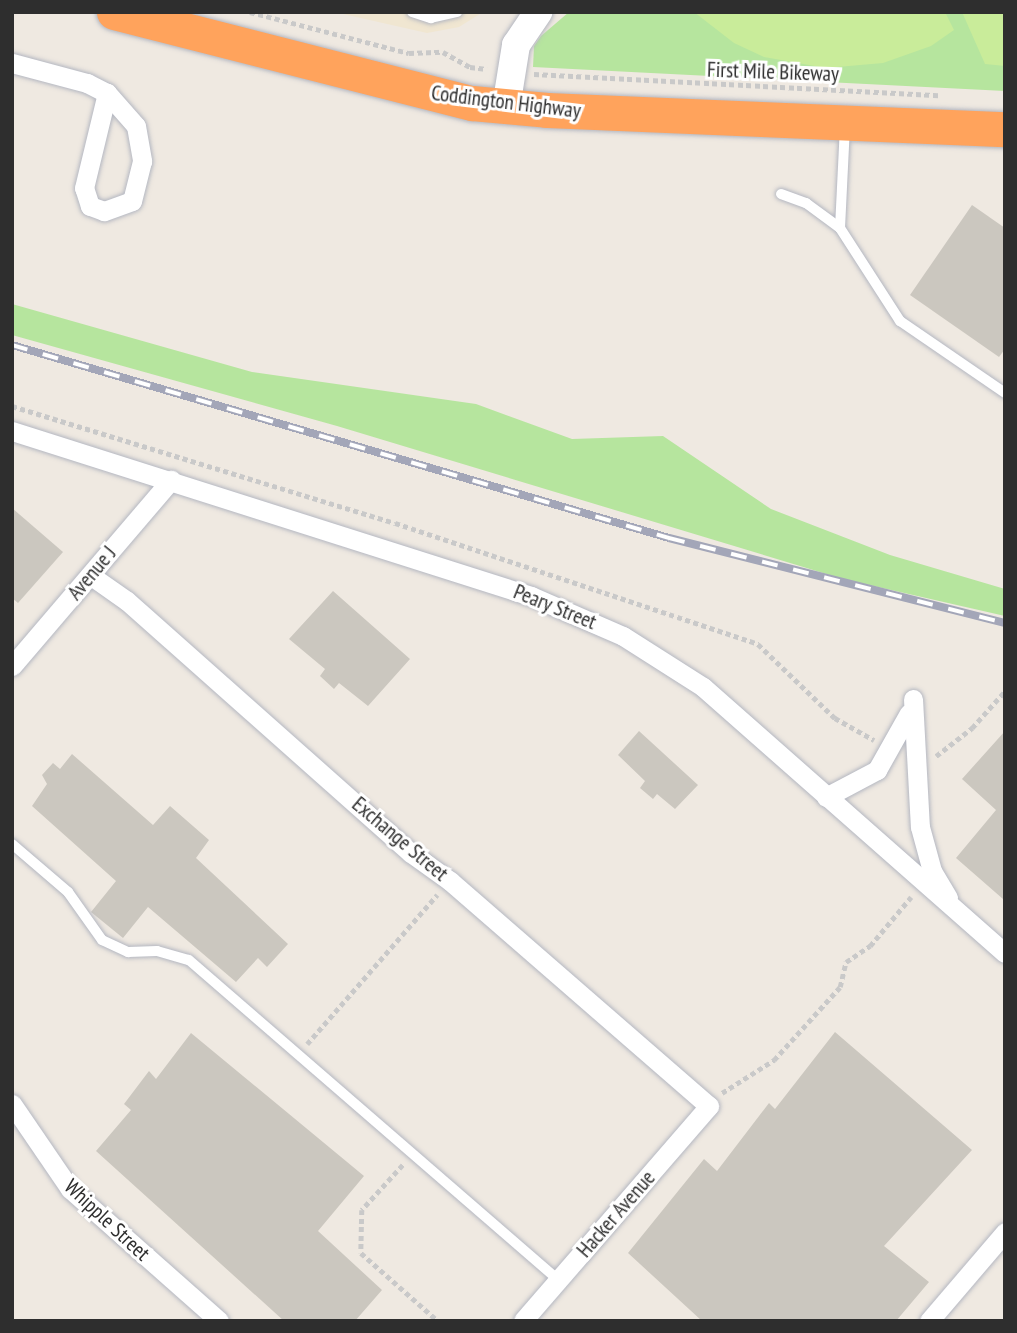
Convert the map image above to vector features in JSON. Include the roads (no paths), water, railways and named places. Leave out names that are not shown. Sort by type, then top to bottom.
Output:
[{"type":"highway","name":"Coddington Highway","points":[[114,12],[418,92],[506,107],[1005,129]]},
{"type":"street","points":[[506,107],[516,45],[538,12]]},
{"type":"street","points":[[12,63],[87,83],[107,93],[132,119],[142,151],[132,201],[111,211],[90,206],[84,188],[107,93]]},
{"type":"street","name":"Peary Street","points":[[12,431],[531,596],[595,622],[652,652],[703,687],[922,883],[1005,953]]},
{"type":"street","name":"Avenue J","points":[[12,666],[171,480]]},
{"type":"street","name":"Exchange Street","points":[[90,575],[127,601],[411,853],[450,881],[709,1106]]},
{"type":"street","points":[[826,797],[877,769],[899,738],[913,699],[913,761],[922,839],[941,888],[959,913]]},
{"type":"street","name":"Whipple Street","points":[[12,1104],[70,1189],[219,1321]]},
{"type":"street","name":"Hacker Avenue","points":[[523,1321],[709,1106]]},
{"type":"street","points":[[929,1321],[1005,1232]]},
{"type":"lane","points":[[412,12],[431,18],[457,12]]},
{"type":"lane","points":[[841,228],[845,122]]},
{"type":"lane","points":[[781,194],[813,206],[841,228],[873,285],[900,321],[1005,393]]},
{"type":"lane","points":[[12,844],[68,892],[102,940],[128,952],[157,951],[189,960],[559,1280]]},
{"type":"railway","points":[[12,345],[669,538],[1005,623]]}]
